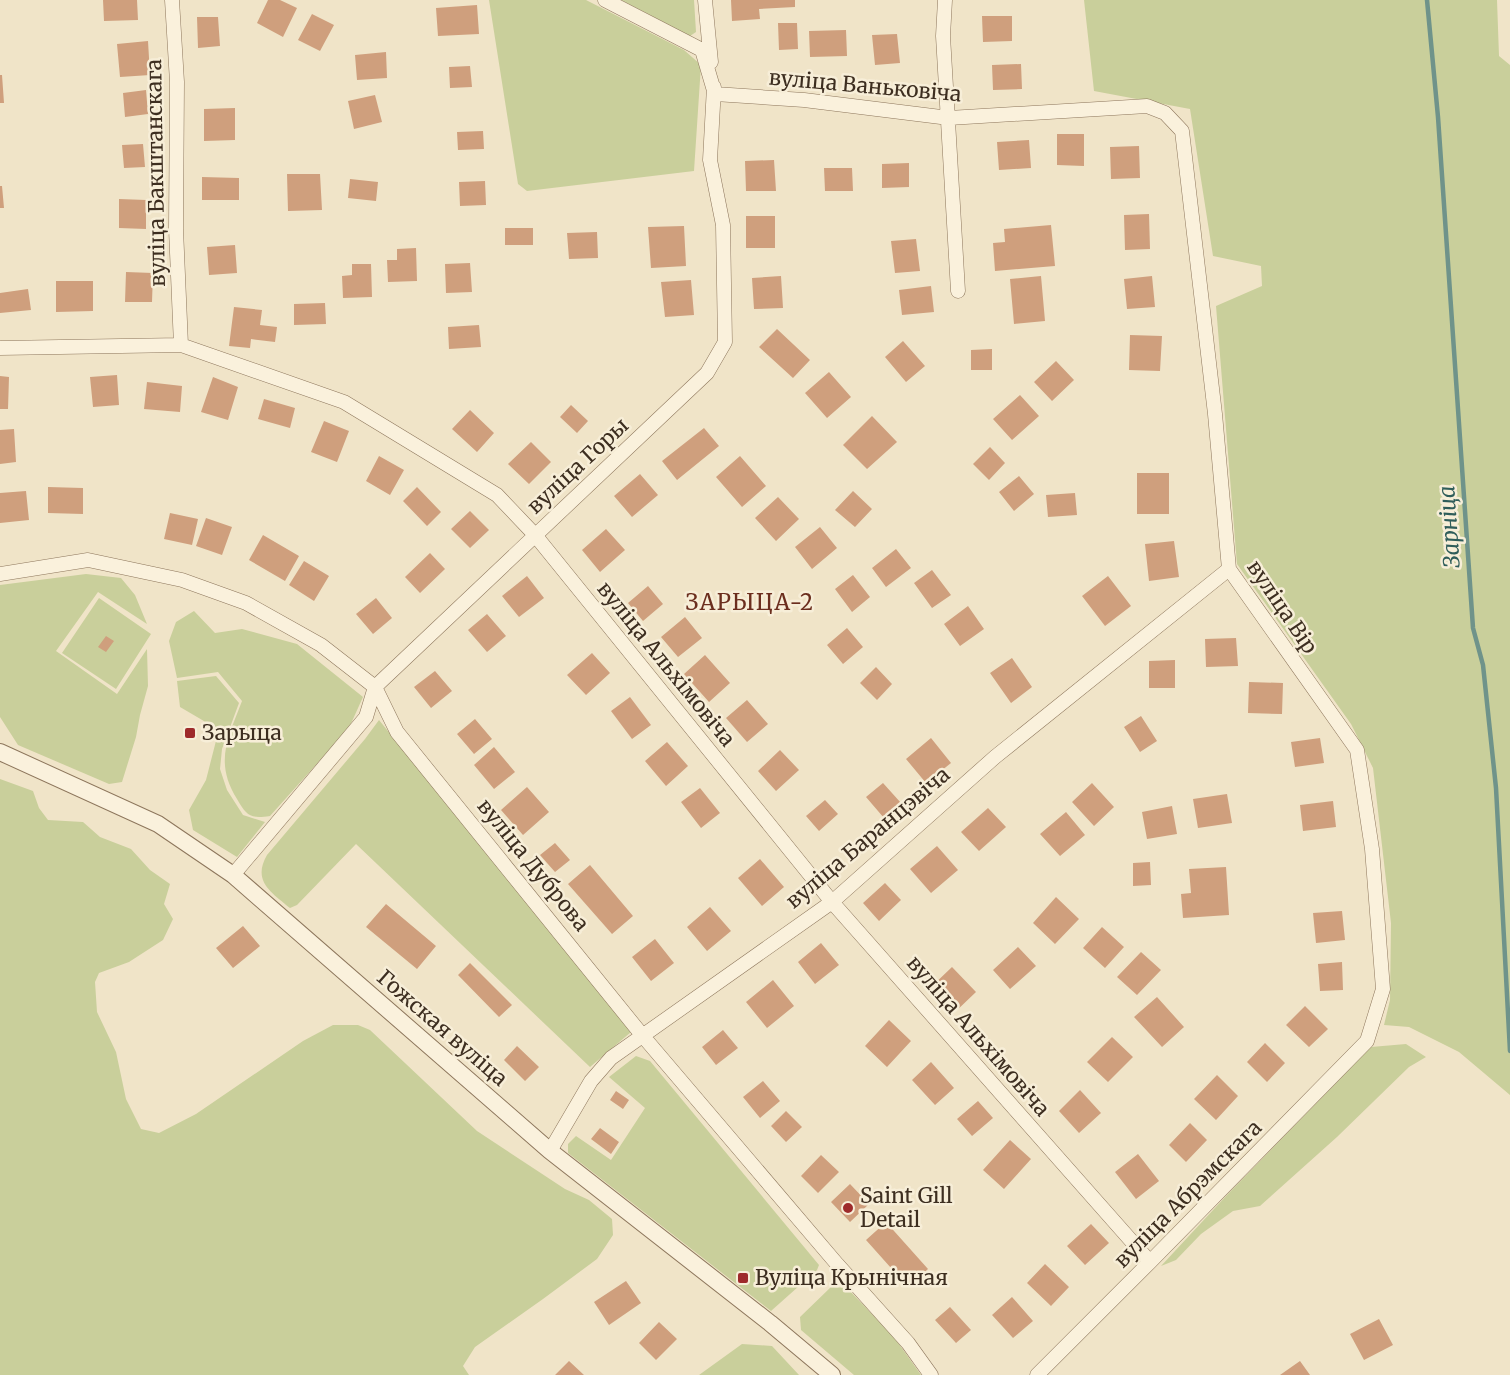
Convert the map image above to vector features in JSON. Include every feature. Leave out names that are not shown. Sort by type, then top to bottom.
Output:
[{"type":"street","name":"вуліца Бакштанскага","points":[[172,0],[177,82],[176,229],[182,345]]},
{"type":"street","points":[[605,0],[702,50],[715,94]]},
{"type":"street","name":"вуліца Горы","points":[[233,875],[366,717],[375,687],[707,373],[725,342],[723,225],[710,160],[715,94],[705,0]]},
{"type":"street","points":[[945,0],[943,36],[958,291]]},
{"type":"street","name":"вуліца Ваньковіча","points":[[715,94],[804,100],[949,118],[1147,106],[1165,113]]},
{"type":"street","name":"вуліца Вір","points":[[1165,113],[1182,131],[1215,414],[1229,570],[1357,750],[1372,849],[1383,989],[1367,1041]]},
{"type":"street","name":"вуліца Альхімовіча","points":[[0,348],[182,345],[344,402],[497,495],[535,535],[832,902],[1150,1262]]},
{"type":"street","name":"вуліца Дуброва","points":[[0,574],[88,560],[182,580],[246,603],[321,645],[375,687],[397,732],[642,1035],[837,1264],[908,1343],[931,1375]]},
{"type":"street","name":"вуліца Баранцэвіча","points":[[550,1151],[591,1081],[611,1058],[832,902],[995,757],[1229,570]]},
{"type":"street","name":"Гожская вуліца","points":[[0,753],[158,824],[233,875],[550,1151],[770,1323],[832,1375]]},
{"type":"street","name":"вуліца Абрэмскага","points":[[1037,1375],[1367,1041]]},
{"type":"green space","points":[[489,0],[586,0],[684,50],[701,65],[694,171],[527,191],[518,184]]},
{"type":"green space","points":[[621,0],[694,0],[696,32],[690,36]]},
{"type":"green space","points":[[1084,0],[1497,0],[1499,56],[1510,65],[1510,1095],[1459,1052],[1409,1027],[1384,1025],[1390,1000],[1391,923],[1373,768],[1351,724],[1237,564],[1216,306],[1262,286],[1261,266],[1213,256],[1190,109],[1094,91]]},
{"type":"green space","points":[[86,574],[121,578],[135,595],[147,624],[98,592],[56,651],[117,694],[147,649],[148,686],[136,737],[122,782],[109,784],[18,745],[0,717],[0,585]]},
{"type":"green space","points":[[99,598],[151,634],[116,689],[62,653]]},
{"type":"green space","points":[[194,611],[215,633],[242,629],[297,644],[363,697],[349,728],[270,816],[258,817],[247,813],[230,786],[226,773],[228,739],[242,701],[218,672],[177,678],[169,641],[176,622]]},
{"type":"green space","points":[[216,676],[239,703],[222,749],[220,769],[227,790],[243,815],[265,822],[237,857],[193,830],[189,810],[206,780],[217,737],[209,724],[180,707],[177,681]]},
{"type":"green space","points":[[379,720],[631,1032],[590,1067],[356,844],[297,905],[290,908],[266,885],[262,872],[267,855]]},
{"type":"green space","points":[[0,779],[33,791],[39,808],[48,820],[83,822],[100,837],[131,849],[150,870],[170,884],[164,904],[173,919],[163,940],[129,962],[99,973],[95,982],[97,1012],[116,1052],[126,1099],[141,1129],[159,1133],[196,1114],[303,1041],[333,1025],[358,1025],[370,1030],[477,1131],[565,1189],[589,1200],[612,1219],[613,1235],[597,1259],[475,1347],[463,1366],[469,1375],[0,1375]]},
{"type":"green space","points":[[1406,1044],[1426,1057],[1409,1067],[1337,1137],[1260,1206],[1233,1211],[1201,1234],[1176,1260],[1161,1266],[1371,1047]]},
{"type":"green space","points":[[636,1056],[650,1061],[819,1265],[817,1270],[771,1311],[568,1153],[568,1144],[576,1136],[611,1160],[645,1108],[609,1077]]},
{"type":"green space","points":[[831,1287],[847,1288],[894,1337],[921,1375],[854,1375],[801,1330],[800,1317]]},
{"type":"green space","points":[[742,1344],[772,1346],[799,1375],[699,1375]]},
{"type":"building","points":[[103,0],[137,0],[138,20],[104,21]]},
{"type":"building","points":[[268,0],[280,0],[297,8],[283,37],[257,23]]},
{"type":"building","points":[[731,0],[795,0],[795,7],[759,9],[760,19],[732,21]]},
{"type":"building","points":[[477,5],[479,34],[438,36],[436,8]]},
{"type":"building","points":[[312,14],[334,25],[320,51],[298,40]]},
{"type":"building","points":[[982,16],[1012,16],[1012,41],[983,42]]},
{"type":"building","points":[[197,17],[218,17],[220,46],[198,48]]},
{"type":"building","points":[[778,23],[797,23],[798,49],[779,50]]},
{"type":"building","points":[[846,30],[847,56],[810,57],[809,31]]},
{"type":"building","points":[[897,34],[900,63],[875,65],[872,35]]},
{"type":"building","points":[[148,41],[150,75],[120,77],[117,44]]},
{"type":"building","points":[[386,52],[387,78],[357,80],[355,55]]},
{"type":"building","points":[[1021,64],[1022,89],[993,90],[992,65]]},
{"type":"building","points":[[470,66],[472,87],[450,88],[449,67]]},
{"type":"building","points":[[0,75],[2,75],[4,103],[0,103]]},
{"type":"building","points":[[146,90],[148,114],[125,117],[123,93]]},
{"type":"building","points":[[375,95],[382,122],[354,129],[348,101]]},
{"type":"building","points":[[235,108],[235,140],[204,141],[204,109]]},
{"type":"building","points":[[483,131],[484,149],[458,150],[457,132]]},
{"type":"building","points":[[1057,134],[1084,134],[1084,166],[1057,165]]},
{"type":"building","points":[[1029,140],[1031,168],[999,170],[997,142]]},
{"type":"building","points":[[143,144],[145,167],[124,168],[122,145]]},
{"type":"building","points":[[1139,146],[1140,178],[1111,179],[1110,147]]},
{"type":"building","points":[[774,160],[776,191],[746,191],[745,161]]},
{"type":"building","points":[[909,163],[909,187],[882,188],[882,164]]},
{"type":"building","points":[[824,168],[852,168],[853,191],[825,191]]},
{"type":"building","points":[[287,174],[320,174],[322,210],[288,211]]},
{"type":"building","points":[[202,177],[239,178],[239,200],[202,200]]},
{"type":"building","points":[[350,179],[378,182],[376,201],[348,198]]},
{"type":"building","points":[[485,181],[486,205],[460,206],[459,182]]},
{"type":"building","points":[[0,186],[2,186],[4,208],[0,208]]},
{"type":"building","points":[[119,199],[146,200],[146,229],[119,228]]},
{"type":"building","points":[[1149,214],[1150,249],[1125,250],[1124,215]]},
{"type":"building","points":[[746,216],[775,216],[775,248],[746,248]]},
{"type":"building","points":[[1051,225],[1055,266],[995,271],[993,243],[1005,242],[1004,229]]},
{"type":"building","points":[[684,226],[686,266],[651,268],[648,227]]},
{"type":"building","points":[[505,228],[533,228],[533,245],[505,245]]},
{"type":"building","points":[[597,232],[598,258],[569,259],[567,233]]},
{"type":"building","points":[[916,239],[920,271],[895,273],[891,241]]},
{"type":"building","points":[[235,245],[237,273],[209,275],[207,247]]},
{"type":"building","points":[[416,248],[417,281],[388,282],[387,260],[397,260],[397,249]]},
{"type":"building","points":[[470,263],[472,292],[446,293],[445,264]]},
{"type":"building","points":[[352,264],[371,264],[372,297],[343,298],[342,276],[352,275]]},
{"type":"building","points":[[126,272],[153,273],[152,302],[125,302]]},
{"type":"building","points":[[781,276],[783,308],[754,309],[752,278]]},
{"type":"building","points":[[1041,276],[1045,321],[1014,324],[1010,279]]},
{"type":"building","points":[[1152,276],[1155,307],[1127,309],[1124,279]]},
{"type":"building","points":[[691,280],[694,315],[665,317],[661,282]]},
{"type":"building","points":[[56,281],[93,281],[93,311],[56,312]]},
{"type":"building","points":[[931,286],[934,312],[902,315],[899,290]]},
{"type":"building","points":[[28,289],[31,310],[0,313],[0,293]]},
{"type":"building","points":[[325,303],[326,324],[294,325],[294,304]]},
{"type":"building","points":[[234,307],[262,310],[260,325],[277,327],[275,342],[251,339],[250,348],[229,346]]},
{"type":"building","points":[[479,325],[481,347],[449,349],[448,327]]},
{"type":"building","points":[[777,329],[810,360],[793,378],[759,347]]},
{"type":"building","points":[[1130,335],[1162,336],[1160,371],[1129,370]]},
{"type":"building","points":[[903,341],[925,366],[906,382],[885,357]]},
{"type":"building","points":[[992,349],[992,370],[971,370],[971,350]]},
{"type":"building","points":[[1056,361],[1074,380],[1052,401],[1034,382]]},
{"type":"building","points":[[829,372],[851,397],[827,418],[805,393]]},
{"type":"building","points":[[117,375],[119,405],[93,407],[90,377]]},
{"type":"building","points":[[0,376],[9,377],[8,409],[0,409]]},
{"type":"building","points":[[213,377],[238,387],[228,420],[201,412]]},
{"type":"building","points":[[147,382],[182,386],[180,412],[144,409]]},
{"type":"building","points":[[1020,395],[1039,416],[1012,440],[993,419]]},
{"type":"building","points":[[264,399],[295,408],[290,428],[258,419]]},
{"type":"building","points":[[571,405],[588,421],[577,433],[560,417]]},
{"type":"building","points":[[470,410],[494,433],[477,452],[452,429]]},
{"type":"building","points":[[872,416],[897,442],[867,469],[843,445]]},
{"type":"building","points":[[324,421],[349,431],[337,462],[311,452]]},
{"type":"building","points":[[704,428],[719,446],[677,480],[662,461]]},
{"type":"building","points":[[14,429],[16,462],[0,464],[0,430]]},
{"type":"building","points":[[531,442],[551,462],[529,484],[508,464]]},
{"type":"building","points":[[990,447],[1005,463],[989,480],[973,464]]},
{"type":"building","points":[[379,456],[404,470],[390,495],[366,481]]},
{"type":"building","points":[[740,456],[766,486],[742,507],[716,477]]},
{"type":"building","points":[[1137,473],[1169,473],[1169,514],[1137,514]]},
{"type":"building","points":[[640,474],[658,495],[632,517],[614,496]]},
{"type":"building","points":[[1019,476],[1034,494],[1014,511],[999,492]]},
{"type":"building","points":[[48,487],[83,488],[83,514],[48,513]]},
{"type":"building","points":[[417,487],[441,512],[427,526],[403,501]]},
{"type":"building","points":[[26,491],[29,520],[0,523],[0,493]]},
{"type":"building","points":[[853,491],[872,509],[855,527],[835,510]]},
{"type":"building","points":[[1075,493],[1077,515],[1048,517],[1046,495]]},
{"type":"building","points":[[778,497],[799,519],[776,541],[755,518]]},
{"type":"building","points":[[470,511],[489,530],[470,548],[451,529]]},
{"type":"building","points":[[170,513],[198,519],[192,545],[164,539]]},
{"type":"building","points":[[206,518],[232,527],[222,555],[196,546]]},
{"type":"building","points":[[820,527],[837,548],[812,569],[795,547]]},
{"type":"building","points":[[606,529],[625,550],[600,572],[582,550]]},
{"type":"building","points":[[263,535],[299,556],[285,581],[249,560]]},
{"type":"building","points":[[1174,541],[1179,577],[1149,581],[1145,544]]},
{"type":"building","points":[[896,549],[911,568],[886,587],[872,568]]},
{"type":"building","points":[[430,553],[445,569],[420,593],[405,577]]},
{"type":"building","points":[[304,561],[329,576],[314,601],[289,585]]},
{"type":"building","points":[[932,570],[951,595],[932,608],[914,583]]},
{"type":"building","points":[[853,575],[870,597],[852,612],[835,589]]},
{"type":"building","points":[[527,576],[544,598],[519,617],[502,596]]},
{"type":"building","points":[[1108,576],[1131,606],[1105,626],[1082,596]]},
{"type":"building","points":[[648,586],[663,604],[643,621],[628,603]]},
{"type":"building","points":[[376,598],[392,618],[373,634],[356,614]]},
{"type":"building","points":[[968,606],[984,629],[960,646],[944,624]]},
{"type":"building","points":[[487,614],[506,636],[487,652],[468,630]]},
{"type":"building","points":[[685,617],[702,638],[678,657],[661,637]]},
{"type":"building","points":[[847,628],[863,647],[843,664],[827,645]]},
{"type":"building","points":[[106,636],[114,641],[106,652],[98,647]]},
{"type":"building","points":[[1236,638],[1238,666],[1206,667],[1205,639]]},
{"type":"building","points":[[592,653],[610,673],[586,695],[567,675]]},
{"type":"building","points":[[705,655],[730,683],[709,702],[684,674]]},
{"type":"building","points":[[1012,658],[1032,687],[1011,703],[990,673]]},
{"type":"building","points":[[1175,660],[1175,688],[1149,688],[1149,661]]},
{"type":"building","points":[[876,667],[892,684],[877,700],[860,683]]},
{"type":"building","points":[[435,671],[452,691],[431,708],[414,687]]},
{"type":"building","points":[[1249,682],[1283,683],[1282,714],[1248,713]]},
{"type":"building","points":[[630,697],[651,725],[632,739],[611,711]]},
{"type":"building","points":[[747,700],[768,724],[747,742],[726,718]]},
{"type":"building","points":[[1141,716],[1157,741],[1140,752],[1124,727]]},
{"type":"building","points":[[475,719],[492,739],[474,754],[457,734]]},
{"type":"building","points":[[931,738],[951,763],[926,783],[906,759]]},
{"type":"building","points":[[1320,738],[1324,763],[1295,767],[1291,742]]},
{"type":"building","points":[[667,742],[688,766],[666,786],[645,761]]},
{"type":"building","points":[[494,747],[515,772],[494,789],[474,765]]},
{"type":"building","points":[[780,750],[799,770],[776,791],[758,771]]},
{"type":"building","points":[[883,783],[901,803],[884,818],[866,797]]},
{"type":"building","points":[[1092,783],[1114,807],[1094,826],[1072,802]]},
{"type":"building","points":[[527,787],[549,812],[523,835],[501,810]]},
{"type":"building","points":[[700,788],[720,813],[701,828],[681,802]]},
{"type":"building","points":[[1227,794],[1232,823],[1198,828],[1193,799]]},
{"type":"building","points":[[825,800],[838,814],[819,831],[806,816]]},
{"type":"building","points":[[1333,801],[1336,827],[1303,831],[1300,805]]},
{"type":"building","points":[[1172,806],[1177,834],[1147,839],[1142,812]]},
{"type":"building","points":[[988,808],[1006,827],[979,851],[961,832]]},
{"type":"building","points":[[1066,812],[1085,835],[1060,856],[1040,834]]},
{"type":"building","points":[[555,843],[570,860],[555,872],[540,855]]},
{"type":"building","points":[[937,846],[958,870],[931,893],[910,869]]},
{"type":"building","points":[[760,859],[784,887],[762,906],[738,878]]},
{"type":"building","points":[[1150,862],[1151,885],[1133,886],[1133,863]]},
{"type":"building","points":[[590,865],[633,916],[612,934],[568,884]]},
{"type":"building","points":[[1226,867],[1229,915],[1183,918],[1181,894],[1191,893],[1189,869]]},
{"type":"building","points":[[885,883],[901,900],[879,921],[863,903]]},
{"type":"building","points":[[1056,897],[1079,919],[1055,944],[1033,923]]},
{"type":"building","points":[[386,904],[436,946],[417,969],[366,927]]},
{"type":"building","points":[[710,907],[731,931],[707,951],[687,927]]},
{"type":"building","points":[[1342,911],[1345,940],[1316,943],[1313,913]]},
{"type":"building","points":[[243,926],[260,946],[233,968],[216,948]]},
{"type":"building","points":[[1102,927],[1124,947],[1105,968],[1083,948]]},
{"type":"building","points":[[655,939],[674,963],[651,981],[632,957]]},
{"type":"building","points":[[821,943],[839,965],[815,984],[798,962]]},
{"type":"building","points":[[1018,947],[1036,966],[1010,989],[993,970]]},
{"type":"building","points":[[1141,952],[1161,970],[1137,995],[1117,977]]},
{"type":"building","points":[[1342,962],[1343,990],[1320,991],[1318,964]]},
{"type":"building","points":[[470,963],[512,1005],[499,1017],[458,975]]},
{"type":"building","points":[[952,967],[976,992],[953,1014],[929,989]]},
{"type":"building","points":[[773,980],[794,1006],[767,1028],[746,1002]]},
{"type":"building","points":[[1157,997],[1184,1027],[1162,1047],[1134,1017]]},
{"type":"building","points":[[1305,1006],[1328,1029],[1309,1047],[1286,1025]]},
{"type":"building","points":[[889,1020],[911,1041],[887,1067],[865,1046]]},
{"type":"building","points":[[723,1030],[738,1048],[716,1065],[702,1047]]},
{"type":"building","points":[[1112,1037],[1133,1057],[1108,1082],[1087,1062]]},
{"type":"building","points":[[1265,1043],[1285,1063],[1267,1082],[1247,1062]]},
{"type":"building","points":[[517,1046],[539,1067],[525,1081],[504,1060]]},
{"type":"building","points":[[931,1062],[954,1088],[935,1105],[912,1080]]},
{"type":"building","points":[[1217,1075],[1238,1096],[1216,1120],[1194,1099]]},
{"type":"building","points":[[763,1081],[780,1101],[760,1118],[743,1097]]},
{"type":"building","points":[[1080,1090],[1101,1113],[1079,1133],[1059,1111]]},
{"type":"building","points":[[616,1091],[629,1100],[623,1109],[610,1100]]},
{"type":"building","points":[[978,1101],[993,1118],[972,1136],[957,1119]]},
{"type":"building","points":[[786,1111],[802,1127],[786,1142],[771,1126]]},
{"type":"building","points":[[1190,1123],[1207,1140],[1186,1162],[1169,1145]]},
{"type":"building","points":[[600,1128],[619,1142],[611,1154],[591,1139]]},
{"type":"building","points":[[1010,1140],[1031,1159],[1004,1189],[983,1170]]},
{"type":"building","points":[[1138,1154],[1159,1181],[1136,1199],[1115,1172]]},
{"type":"building","points":[[821,1155],[839,1172],[818,1193],[801,1176]]},
{"type":"building","points":[[850,1184],[869,1204],[850,1222],[831,1202]]},
{"type":"building","points":[[886,1222],[928,1269],[908,1287],[866,1240]]},
{"type":"building","points":[[1091,1224],[1109,1243],[1085,1265],[1067,1246]]},
{"type":"building","points":[[1045,1264],[1069,1287],[1051,1306],[1027,1283]]},
{"type":"building","points":[[626,1281],[641,1303],[609,1325],[594,1302]]},
{"type":"building","points":[[1012,1297],[1033,1321],[1013,1338],[992,1315]]},
{"type":"building","points":[[950,1307],[971,1330],[956,1343],[935,1320]]},
{"type":"building","points":[[1379,1319],[1393,1345],[1364,1360],[1350,1334]]},
{"type":"building","points":[[659,1322],[677,1339],[656,1360],[639,1343]]},
{"type":"building","points":[[569,1361],[584,1375],[555,1375]]},
{"type":"building","points":[[1300,1361],[1310,1375],[1280,1375]]},
{"type":"waterway","name":"Зарніца","points":[[1427,0],[1438,117],[1473,628],[1483,665],[1496,788],[1510,1051]]},
{"type":"place","name":"Зарыца","points":[[190,733]]},
{"type":"place","name":"Saint Gill Detail","points":[[848,1208]]},
{"type":"place","name":"Вуліца Крынічная","points":[[743,1278]]},
{"type":"district","name":"ЗАРЫЦА-2","points":[[750,602]]}]
